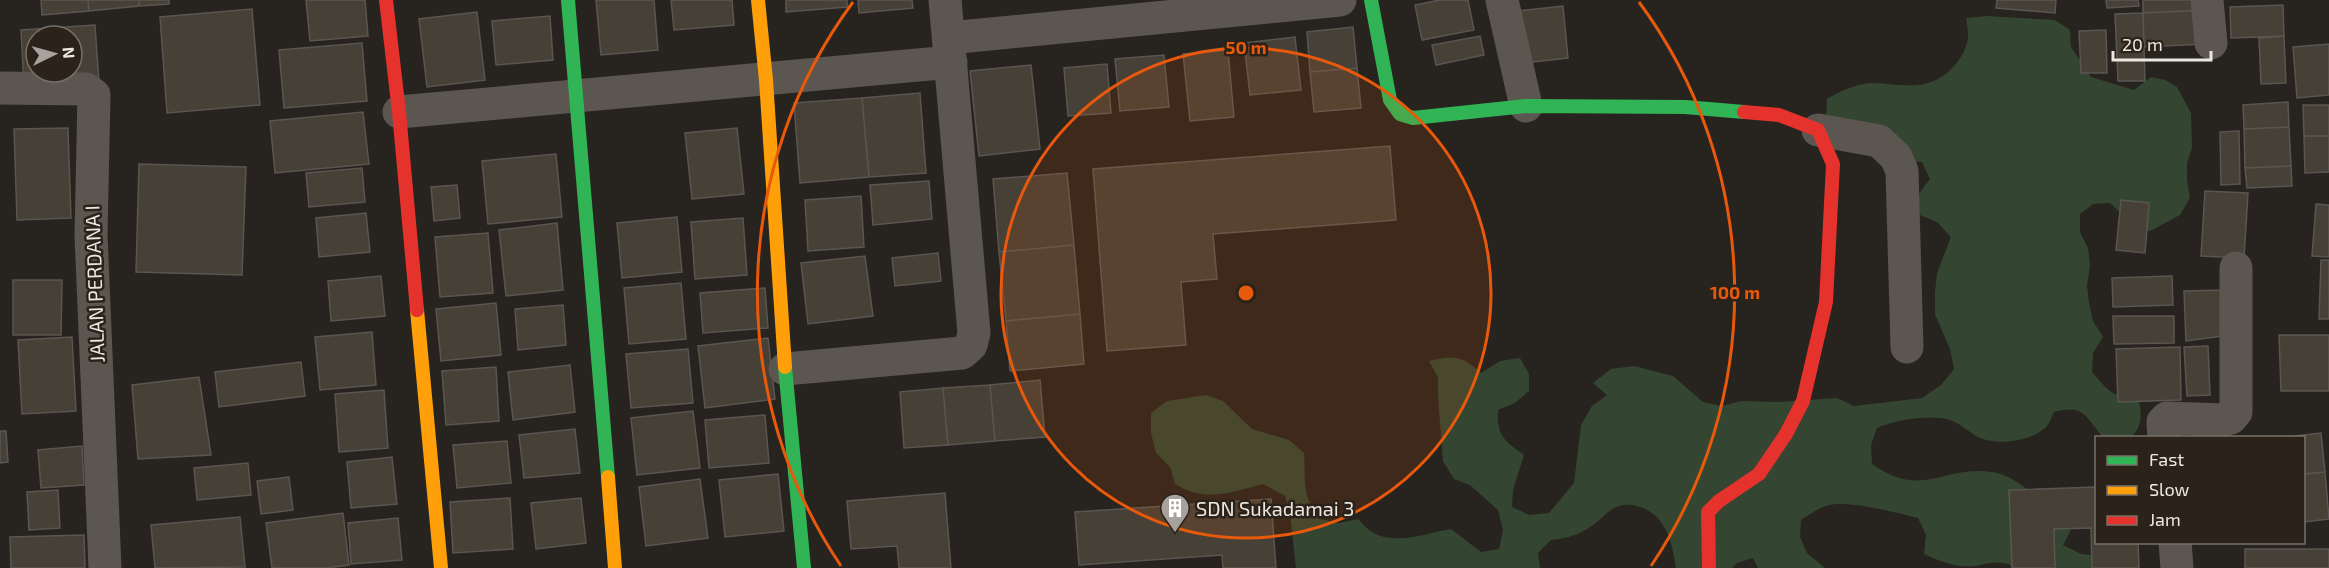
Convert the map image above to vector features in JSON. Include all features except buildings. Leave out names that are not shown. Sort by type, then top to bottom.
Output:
[{"type":"street","points":[[386,0],[399,112],[441,568]]},
{"type":"street","points":[[567,0],[615,568]]},
{"type":"street","points":[[758,0],[766,80],[785,369],[804,568]]},
{"type":"street","points":[[785,369],[962,353],[971,345],[974,333],[945,0]]},
{"type":"street","points":[[399,112],[766,80],[950,50],[1340,0]]},
{"type":"street","points":[[1371,0],[1390,100],[1400,114],[1413,118],[1526,106],[1686,107],[1779,115],[1818,130],[1879,141],[1896,157],[1902,171],[1907,347]]},
{"type":"street","points":[[1502,0],[1526,106]]},
{"type":"street","points":[[2207,0],[2211,43]]},
{"type":"street","name":"JALAN PERDANA I","points":[[0,88],[75,88],[86,89],[94,95],[91,235],[105,568]]},
{"type":"street","points":[[1709,568],[1708,512],[1719,501],[1759,474],[1786,434],[1803,401],[1826,302],[1833,165],[1818,130]]},
{"type":"street","points":[[2164,436],[2163,422],[2167,418],[2223,420],[2231,418],[2236,412],[2236,268]]},
{"type":"street","points":[[2175,544],[2177,568]]},
{"type":"green space","points":[[1987,16],[2055,20],[2070,30],[2071,47],[2091,77],[2134,90],[2151,77],[2165,80],[2177,87],[2191,113],[2192,148],[2187,163],[2190,198],[2180,215],[2150,231],[2133,231],[2123,215],[2110,203],[2093,204],[2080,214],[2080,232],[2088,248],[2090,265],[2087,286],[2089,303],[2093,321],[2103,337],[2093,353],[2092,372],[2117,395],[2138,397],[2140,424],[2132,436],[2102,436],[2088,418],[2072,410],[2054,412],[2046,427],[2032,436],[2015,441],[1998,442],[1979,437],[1950,420],[1913,419],[1877,428],[1871,445],[1872,464],[1890,474],[1919,481],[1975,471],[2006,476],[2031,493],[2054,524],[2071,530],[2063,545],[2081,554],[2101,556],[2115,568],[2012,568],[2009,564],[1999,563],[1976,566],[1949,564],[1924,554],[1926,535],[1918,518],[1873,508],[1838,504],[1822,507],[1801,520],[1800,537],[1807,553],[1825,568],[1758,568],[1753,558],[1737,563],[1732,568],[1676,568],[1670,539],[1661,522],[1647,510],[1627,505],[1614,508],[1581,532],[1570,537],[1551,540],[1538,553],[1540,568],[1296,568],[1290,513],[1285,496],[1263,484],[1219,494],[1186,490],[1175,484],[1170,467],[1156,453],[1151,433],[1151,413],[1167,401],[1206,395],[1223,401],[1252,429],[1289,440],[1304,453],[1307,494],[1319,519],[1339,523],[1358,519],[1372,532],[1391,538],[1411,537],[1451,529],[1481,552],[1499,549],[1503,530],[1498,510],[1470,485],[1454,479],[1443,461],[1438,377],[1429,361],[1457,358],[1481,373],[1500,361],[1520,358],[1529,374],[1529,391],[1515,403],[1498,410],[1498,419],[1503,437],[1524,455],[1513,490],[1512,507],[1529,515],[1549,513],[1574,483],[1581,425],[1592,406],[1607,395],[1593,383],[1611,369],[1634,366],[1673,376],[1703,402],[1722,406],[1741,401],[1778,402],[1837,398],[1854,406],[1922,398],[1941,385],[1954,369],[1950,349],[1935,314],[1937,273],[1951,237],[1937,222],[1920,215],[1918,195],[1930,179],[1922,162],[1906,161],[1826,119],[1827,99],[1859,85],[1871,83],[1917,85],[1938,79],[1950,70],[1964,51],[1968,37],[1966,18]]},
{"type":"traffic: fast","points":[[568,0],[608,477]]},
{"type":"traffic: fast","points":[[1371,0],[1390,100],[1400,114],[1413,118],[1526,106],[1685,107],[1744,112]]},
{"type":"traffic: fast","points":[[785,367],[804,568]]},
{"type":"traffic: slow","points":[[758,0],[766,80],[785,367]]},
{"type":"traffic: slow","points":[[417,310],[441,568]]},
{"type":"traffic: slow","points":[[608,477],[615,568]]},
{"type":"traffic: jam","points":[[386,0],[417,310]]},
{"type":"traffic: jam","points":[[1709,568],[1708,512],[1719,501],[1759,474],[1786,434],[1803,401],[1826,302],[1833,164],[1818,130],[1779,115],[1744,112]]},
{"type":"place","name":"SDN Sukadamai 3","points":[[1175,534]]}]
